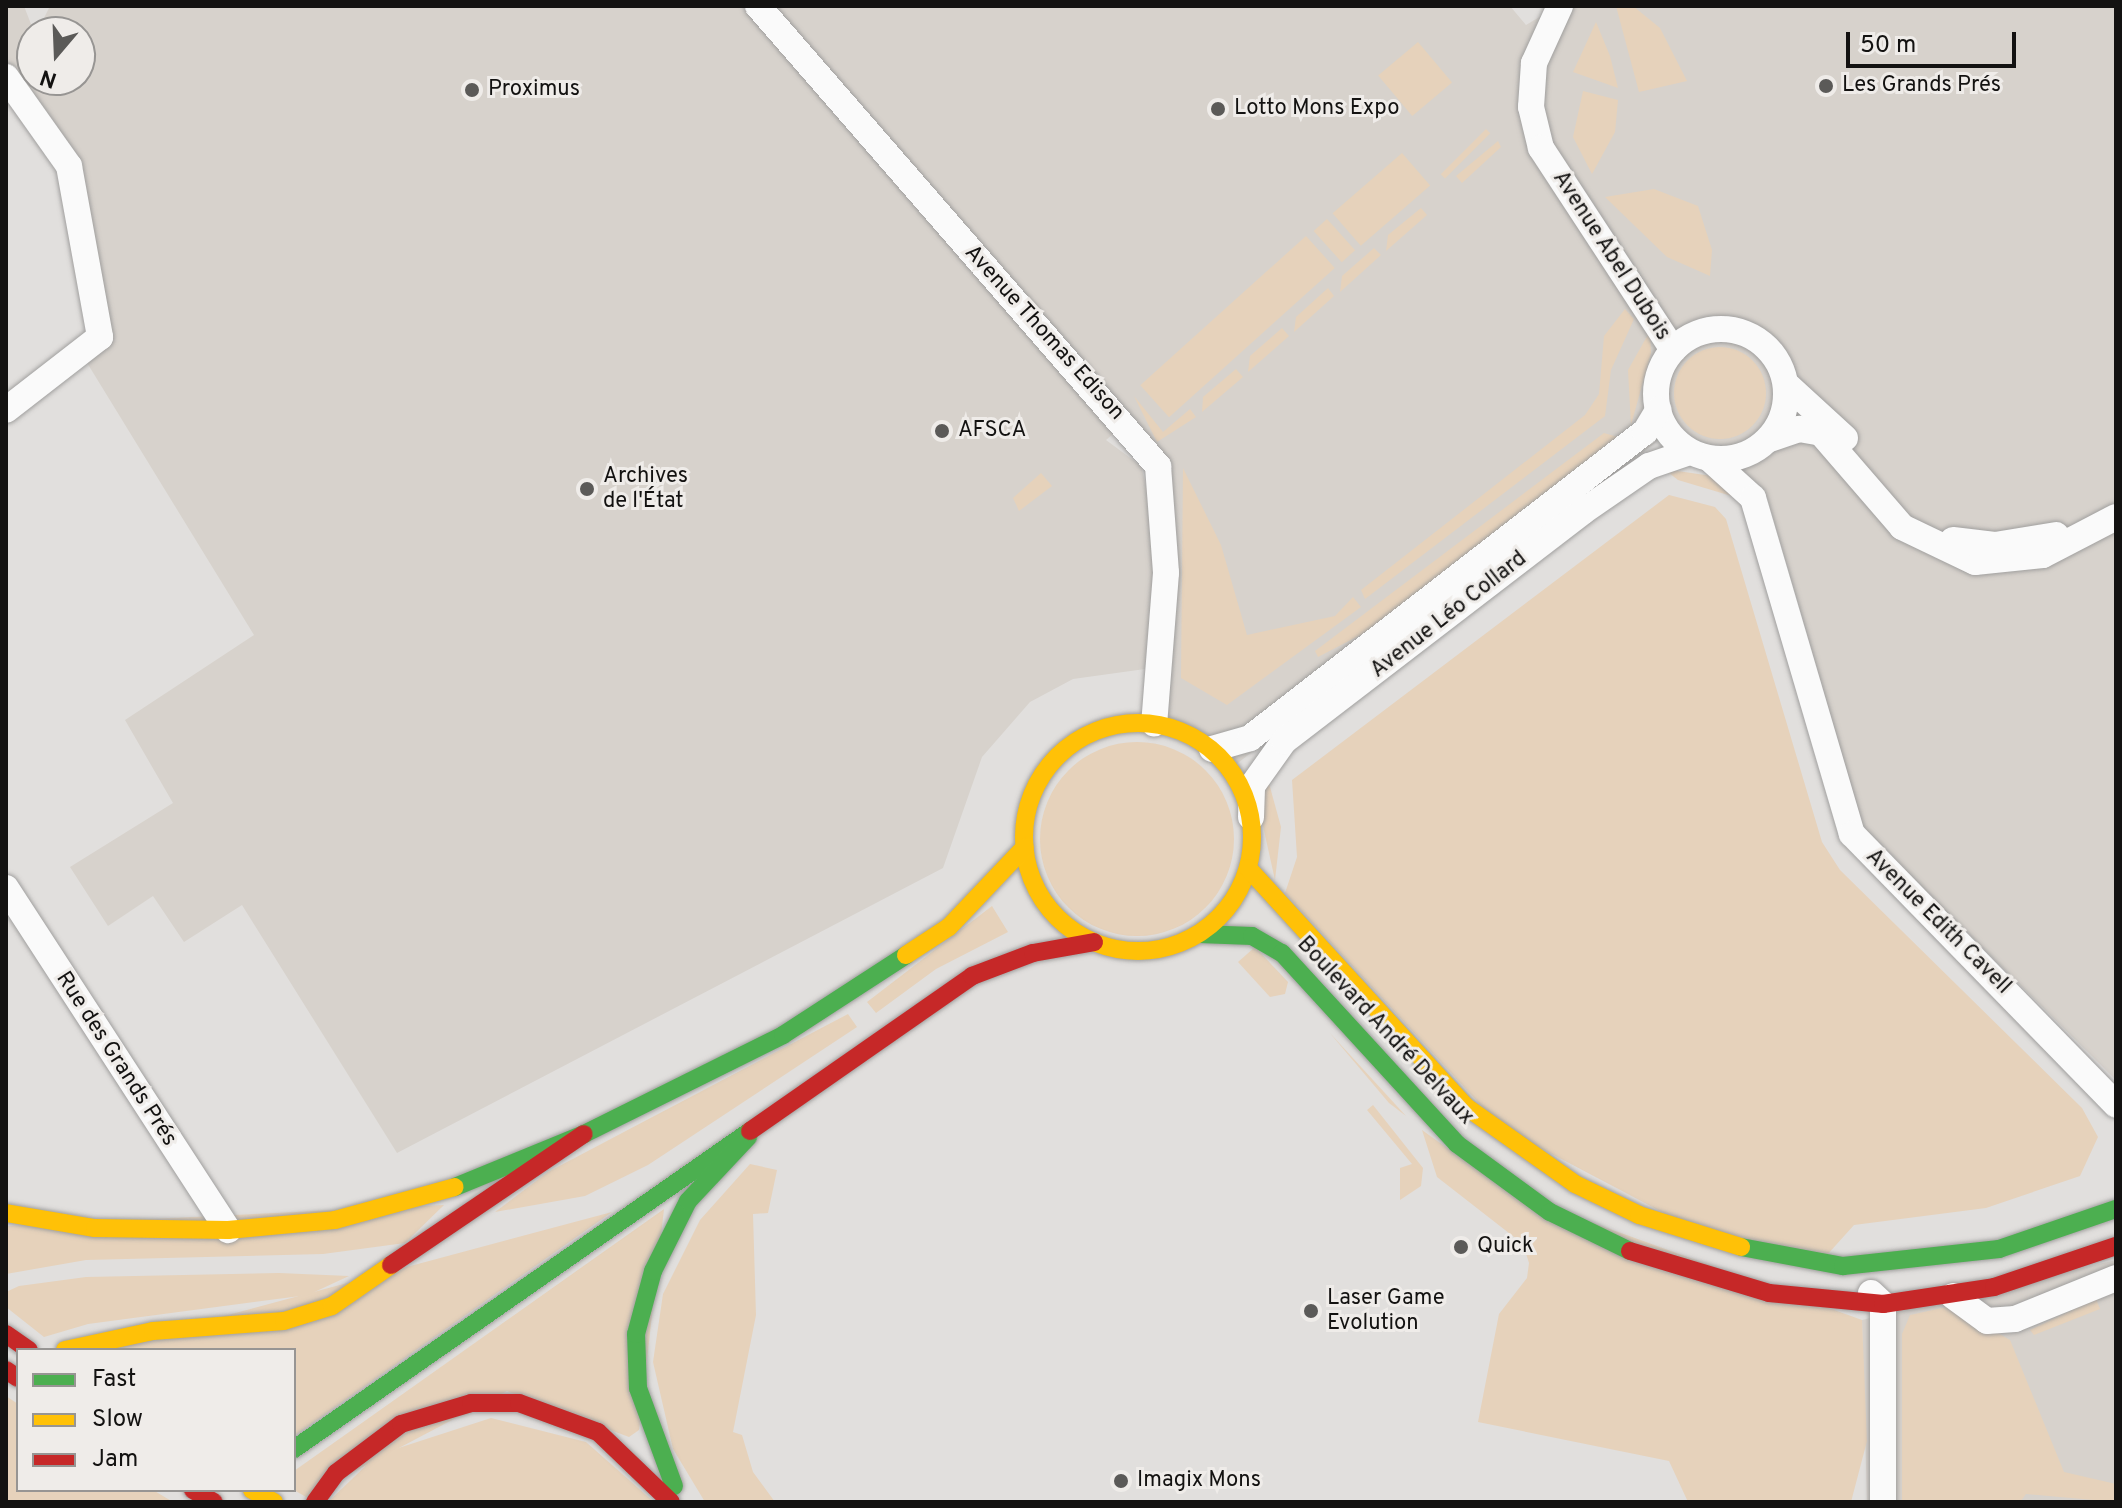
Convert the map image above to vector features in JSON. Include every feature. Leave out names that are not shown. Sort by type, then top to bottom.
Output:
[{"type":"main road","points":[[296,1448],[748,1137],[972,976],[1033,953],[1094,942],[1148,951],[1199,934],[1238,894],[1248,868],[1251,817],[1230,769],[1212,749],[1154,724],[1104,728],[1060,754],[1031,796],[1025,847],[1046,904],[1094,942]]},
{"type":"main road","points":[[6,1213],[95,1228],[228,1230],[335,1220],[427,1199],[584,1134],[855,992],[949,927],[1025,847]]},
{"type":"main road","name":"Boulevard André Delvaux","points":[[1248,868],[1465,1106],[1575,1184],[1701,1238],[1843,1266],[1999,1249],[2115,1208]]},
{"type":"main road","name":"Boulevard André Delvaux","points":[[1199,934],[1252,936],[1282,953],[1457,1144],[1590,1234],[1705,1279],[1883,1304],[1953,1296],[2116,1246]]},
{"type":"main road","points":[[74,1348],[153,1331],[284,1321],[332,1306],[584,1134]]},
{"type":"main road","points":[[683,1502],[653,1446],[638,1388],[636,1334],[653,1271],[688,1201],[748,1137]]},
{"type":"main road","points":[[6,1334],[26,1348]]},
{"type":"main road","points":[[315,1502],[336,1473],[401,1424],[471,1403],[519,1403],[598,1432],[631,1456],[671,1502]]},
{"type":"main road","points":[[196,1492],[214,1502]]},
{"type":"main road","points":[[207,1502],[224,1492]]},
{"type":"main road","points":[[256,1492],[274,1502]]},
{"type":"street","name":"Avenue Thomas Edison","points":[[758,6],[1158,466],[1166,573],[1154,724]]},
{"type":"street","name":"Avenue Abel Dubois","points":[[1549,13],[1534,63],[1531,99],[1541,148],[1673,350]]},
{"type":"street","points":[[6,77],[69,166],[100,337],[6,410]]},
{"type":"street","points":[[1753,498],[1700,455],[1658,410],[1660,372],[1673,350],[1701,333],[1736,331],[1769,350],[1786,384],[1840,431],[1905,514],[1954,540],[2013,543],[2079,537]]},
{"type":"street","points":[[1764,443],[1786,403],[1786,384]]},
{"type":"street","name":"Avenue Léo Collard","points":[[1212,749],[1262,729],[1638,438],[1658,410]]},
{"type":"street","points":[[1700,455],[1764,443],[1799,429],[1821,433],[1902,527],[1957,557],[2014,562],[2079,537],[2116,517]]},
{"type":"street","name":"Avenue Edith Cavell","points":[[1764,443],[1753,498],[1852,834],[2112,1094]]},
{"type":"street","name":"Avenue Léo Collard","points":[[1251,817],[1252,786],[1284,741],[1582,512],[1649,466],[1700,455]]},
{"type":"street","name":"Rue des Grands Prés","points":[[6,888],[228,1230]]},
{"type":"street","points":[[1843,1266],[1883,1304],[1883,1502]]},
{"type":"street","points":[[1953,1296],[1987,1321],[2015,1319],[2116,1278]]},
{"type":"shaded area","points":[[6,6],[24,6],[28,16],[16,16],[16,91],[6,77]]},
{"type":"shaded area","points":[[50,6],[1510,6],[1526,25],[1558,6],[2116,6],[2116,1080],[1864,830],[1767,497],[1739,485],[1710,459],[1668,433],[1230,769],[1185,733],[1154,724],[1164,531],[1158,466],[1125,424],[1106,440],[1141,466],[1157,531],[1145,669],[1073,679],[1030,702],[982,757],[943,868],[397,1153],[242,905],[184,942],[153,896],[108,926],[70,867],[173,803],[125,720],[254,635],[81,353],[100,337],[69,166],[19,96],[96,96],[96,16],[45,16]]},
{"type":"shaded area","points":[[1616,6],[1633,6],[1660,28],[1687,81],[1639,92]]},
{"type":"shaded area","points":[[1596,22],[1610,56],[1618,88],[1573,72]]},
{"type":"shaded area","points":[[1418,42],[1452,83],[1412,116],[1378,75]]},
{"type":"shaded area","points":[[1583,91],[1618,100],[1615,132],[1592,174],[1573,137]]},
{"type":"shaded area","points":[[1486,129],[1490,133],[1445,178],[1441,174]]},
{"type":"shaded area","points":[[1498,141],[1501,147],[1462,183],[1456,176]]},
{"type":"shaded area","points":[[1402,153],[1430,185],[1361,246],[1333,213]]},
{"type":"shaded area","points":[[1654,189],[1698,206],[1712,250],[1710,276],[1667,257],[1605,197]]},
{"type":"shaded area","points":[[1421,208],[1427,215],[1386,251],[1388,235]]},
{"type":"shaded area","points":[[1327,219],[1355,250],[1342,262],[1314,231]]},
{"type":"shaded area","points":[[1306,236],[1335,268],[1169,417],[1140,385]]},
{"type":"shaded area","points":[[1374,248],[1381,255],[1340,292],[1342,276]]},
{"type":"shaded area","points":[[1328,288],[1334,296],[1294,332],[1296,317]]},
{"type":"shaded area","points":[[1625,309],[1634,319],[1611,370],[1605,416],[1365,599],[1361,590],[1585,415],[1599,394],[1604,336]]},
{"type":"shaded area","points":[[1282,328],[1289,336],[1248,372],[1250,356]]},
{"type":"shaded area","points":[[1650,331],[1651,353],[1631,425],[1628,370]]},
{"type":"shaded area","points":[[1720,347],[1738,351],[1752,361],[1762,375],[1766,393],[1762,411],[1752,425],[1738,435],[1720,439],[1702,435],[1688,425],[1678,411],[1674,393],[1678,375],[1688,361],[1702,351]]},
{"type":"shaded area","points":[[1236,369],[1243,377],[1202,412],[1203,397]]},
{"type":"shaded area","points":[[1134,396],[1163,432],[1190,409],[1196,417],[1157,442]]},
{"type":"shaded area","points":[[1604,433],[1621,438],[1372,629],[1318,657],[1315,651]]},
{"type":"shaded area","points":[[1183,468],[1221,545],[1247,635],[1335,616],[1353,597],[1361,607],[1227,705],[1181,678]]},
{"type":"shaded area","points":[[1664,469],[1712,476],[1735,497],[1678,480]]},
{"type":"shaded area","points":[[1041,473],[1052,486],[1019,511],[1013,498]]},
{"type":"shaded area","points":[[1669,495],[1715,507],[1726,519],[1822,842],[1840,870],[2082,1108],[2098,1137],[2080,1176],[1986,1208],[1854,1225],[1827,1255],[1696,1230],[1501,1127],[1285,893],[1297,857],[1292,780]]},
{"type":"shaded area","points":[[1137,742],[1174,749],[1206,770],[1227,802],[1234,839],[1227,876],[1206,908],[1174,929],[1137,936],[1100,929],[1068,908],[1047,876],[1040,839],[1047,802],[1068,770],[1100,749]]},
{"type":"shaded area","points":[[1267,776],[1281,827],[1275,880],[1261,817]]},
{"type":"shaded area","points":[[992,906],[1008,932],[936,969],[876,1013],[867,1002]]},
{"type":"shaded area","points":[[1255,947],[1288,982],[1285,994],[1270,997],[1238,962]]},
{"type":"shaded area","points":[[848,1014],[857,1027],[648,1165],[585,1196],[495,1212],[548,1172]]},
{"type":"shaded area","points":[[1329,1032],[1406,1116],[1389,1103]]},
{"type":"shaded area","points":[[1373,1105],[1423,1168],[1421,1186],[1400,1200],[1400,1168],[1412,1164],[1367,1110]]},
{"type":"shaded area","points":[[1422,1130],[1510,1193],[1862,1320],[1867,1441],[1851,1502],[1688,1502],[1669,1461],[1478,1422],[1499,1314],[1527,1278],[1529,1263],[1523,1244],[1437,1177]]},
{"type":"shaded area","points":[[750,1164],[777,1170],[768,1213],[753,1214],[756,1315],[733,1432],[742,1435],[753,1472],[775,1502],[705,1502],[673,1449],[653,1362],[663,1294],[700,1220]]},
{"type":"shaded area","points":[[444,1205],[405,1243],[323,1254],[86,1260],[6,1274],[6,1226]]},
{"type":"shaded area","points":[[664,1209],[639,1430],[629,1437],[507,1391],[306,1497],[296,1491],[296,1470]]},
{"type":"shaded area","points":[[612,1212],[296,1435],[296,1348],[104,1348]]},
{"type":"shaded area","points":[[2116,1260],[2116,1502],[1867,1502],[1862,1320]]},
{"type":"shaded area","points":[[279,1273],[349,1276],[308,1295],[88,1324],[44,1337],[6,1307],[6,1292],[19,1286],[86,1277]]},
{"type":"shaded area","points":[[2096,1299],[2100,1309],[2034,1335],[2030,1330]]},
{"type":"shaded area","points":[[1951,1306],[2010,1340],[2064,1472],[2116,1484],[2116,1502],[2026,1494],[2020,1502],[1902,1502],[1902,1334],[1910,1315]]},
{"type":"shaded area","points":[[6,1396],[16,1403],[16,1492],[156,1492],[173,1502],[6,1502]]},
{"type":"shaded area","points":[[491,1418],[586,1442],[654,1502],[328,1502],[377,1455]]},
{"type":"traffic: fast","points":[[1199,934],[1252,936],[1282,953],[1457,1144],[1550,1212],[1630,1251]]},
{"type":"traffic: fast","points":[[455,1187],[584,1134],[783,1035],[906,955]]},
{"type":"traffic: fast","points":[[296,1448],[750,1131]]},
{"type":"traffic: fast","points":[[674,1486],[638,1388],[636,1334],[653,1271],[688,1201],[748,1137]]},
{"type":"traffic: fast","points":[[1741,1247],[1843,1266],[1999,1249],[2116,1209]]},
{"type":"traffic: slow","points":[[1138,723],[1181,732],[1218,757],[1243,794],[1252,837],[1243,880],[1218,917],[1181,942],[1138,951],[1095,942],[1058,917],[1033,880],[1024,837],[1033,794],[1058,757],[1095,732],[1138,723]]},
{"type":"traffic: slow","points":[[906,955],[949,927],[1025,847]]},
{"type":"traffic: slow","points":[[1248,868],[1465,1106],[1575,1184],[1639,1215],[1741,1247]]},
{"type":"traffic: slow","points":[[6,1213],[95,1228],[228,1230],[335,1220],[455,1187]]},
{"type":"traffic: slow","points":[[74,1348],[153,1331],[284,1321],[332,1306],[391,1265]]},
{"type":"traffic: slow","points":[[256,1492],[274,1502]]},
{"type":"traffic: jam","points":[[750,1131],[972,976],[1033,953],[1094,942]]},
{"type":"traffic: jam","points":[[391,1265],[584,1134]]},
{"type":"traffic: jam","points":[[1630,1251],[1769,1293],[1883,1304],[1994,1287],[2116,1246]]},
{"type":"traffic: jam","points":[[6,1334],[26,1348]]},
{"type":"traffic: jam","points":[[6,1370],[16,1377]]},
{"type":"traffic: jam","points":[[315,1502],[336,1473],[401,1424],[471,1403],[519,1403],[598,1432],[671,1502]]},
{"type":"traffic: jam","points":[[196,1492],[214,1502]]},
{"type":"place","name":"Les Grands Prés","points":[[1826,86]]},
{"type":"place","name":"Proximus","points":[[472,90]]},
{"type":"place","name":"Lotto Mons Expo","points":[[1218,109]]},
{"type":"place","name":"AFSCA","points":[[942,431]]},
{"type":"place","name":"Archives de l'État","points":[[587,489]]},
{"type":"place","name":"Quick","points":[[1461,1247]]},
{"type":"place","name":"Laser Game Evolution","points":[[1311,1311]]},
{"type":"place","name":"Imagix Mons","points":[[1121,1481]]}]
